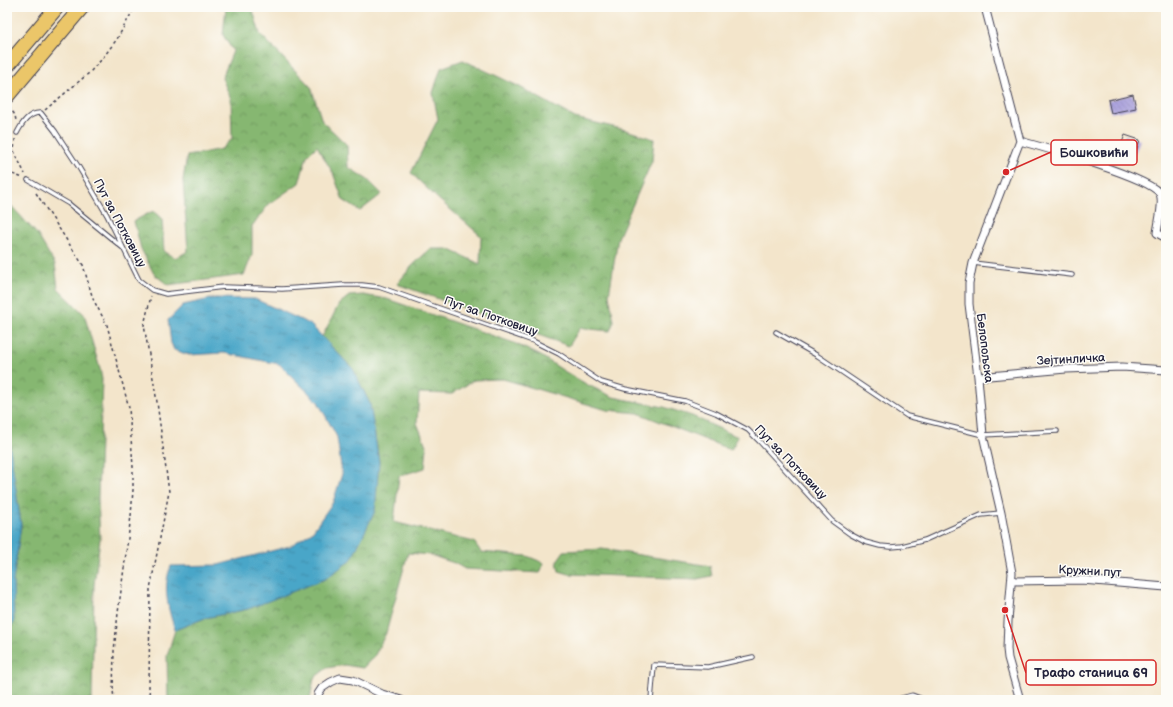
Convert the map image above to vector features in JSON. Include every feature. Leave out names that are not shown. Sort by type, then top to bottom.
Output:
[{"type":"highway","points":[[11,62],[57,7]]},
{"type":"highway","points":[[7,96],[28,73],[82,7]]},
{"type":"street","points":[[985,7],[1020,141],[1122,173],[1156,188],[1161,198],[1157,233],[1166,238]]},
{"type":"street","name":"Белопољска","points":[[1020,141],[973,263],[969,283],[969,304],[983,435],[1001,513],[1013,580],[1008,621],[1007,649],[1020,700]]},
{"type":"street","name":"Зејтинличка","points":[[978,378],[1066,370],[1122,367],[1166,370]]},
{"type":"street","name":"Кружни пут","points":[[1013,580],[1082,580],[1166,587]]},
{"type":"street","points":[[318,700],[318,694],[322,688],[340,678],[353,680],[382,694],[400,700]]},
{"type":"street","points":[[901,700],[912,697],[920,700]]},
{"type":"lane","points":[[17,133],[29,116],[35,113],[41,113]]},
{"type":"lane","name":"Пут за Потковицу","points":[[41,113],[55,131],[107,215],[138,280],[152,290],[166,294],[224,287],[282,289],[362,285],[379,287],[396,292],[545,346],[601,382],[686,402],[716,413],[748,430],[832,521],[850,534],[865,542],[880,546],[902,546],[925,540],[981,515],[1001,513]]},
{"type":"lane","points":[[28,180],[69,204],[124,250]]},
{"type":"lane","points":[[973,263],[1072,274]]},
{"type":"lane","points":[[776,332],[818,356],[907,416],[983,435],[1057,431]]},
{"type":"lane","points":[[651,700],[654,665],[708,667],[753,657]]},
{"type":"path","points":[[41,113],[96,66],[117,38],[135,7]]},
{"type":"path","points":[[7,103],[15,115],[17,133],[14,151],[28,180],[83,265],[93,299],[107,324],[129,408],[133,467],[132,497],[131,516],[114,651],[114,700]]},
{"type":"path","points":[[7,172],[28,180]]},
{"type":"path","points":[[150,700],[150,589],[169,492],[157,402],[144,325],[152,290]]},
{"type":"green space","points":[[226,7],[252,7],[260,34],[311,87],[322,121],[347,145],[348,167],[368,180],[382,194],[360,211],[343,200],[333,173],[317,146],[307,156],[299,183],[269,204],[252,226],[252,255],[244,275],[168,285],[154,274],[141,249],[134,221],[153,211],[162,219],[164,252],[176,258],[188,251],[183,180],[187,156],[221,149],[232,139],[231,99],[222,78],[233,51],[223,35]]},
{"type":"green space","points":[[463,60],[518,86],[575,118],[626,130],[654,139],[652,161],[618,238],[609,295],[614,321],[610,331],[580,328],[569,346],[397,284],[412,266],[430,249],[448,249],[480,264],[481,236],[411,173],[438,119],[433,93],[441,68]]},
{"type":"green space","points":[[7,201],[37,234],[55,264],[58,288],[84,314],[102,379],[98,499],[100,539],[94,585],[92,700],[7,700],[7,630],[14,623],[13,581],[21,525],[7,427]]},
{"type":"green space","points":[[363,295],[387,299],[514,343],[541,356],[588,385],[613,397],[664,407],[692,416],[738,437],[731,450],[638,413],[607,410],[503,379],[474,380],[452,394],[419,393],[417,423],[427,448],[425,468],[399,476],[394,522],[474,542],[481,552],[527,556],[544,563],[540,573],[465,569],[454,563],[430,555],[408,553],[386,633],[375,655],[363,668],[344,665],[327,668],[314,678],[310,700],[168,700],[167,656],[175,630],[205,618],[248,609],[379,462],[370,404],[353,369],[322,337],[339,304],[349,296]]},
{"type":"green space","points":[[602,549],[710,566],[712,576],[697,579],[569,574],[559,571],[557,561],[564,551]]},
{"type":"water","points":[[215,298],[255,299],[310,324],[353,369],[370,404],[379,462],[375,511],[351,560],[325,579],[248,609],[205,618],[175,630],[168,606],[166,590],[168,574],[171,566],[218,565],[290,546],[312,532],[333,502],[342,474],[337,437],[318,402],[279,364],[224,353],[189,355],[174,350],[171,343],[168,320],[183,305]]},
{"type":"water","points":[[7,427],[21,525],[13,581],[14,623],[7,630]]},
{"type":"building","points":[[1133,94],[1136,108],[1111,113],[1108,100]]},
{"type":"building","points":[[1125,135],[1140,140],[1133,159],[1118,153]]},
{"type":"place","name":"Бошковићи","points":[[1006,172]]},
{"type":"place","name":"Трафо станица 69","points":[[1005,610]]}]
